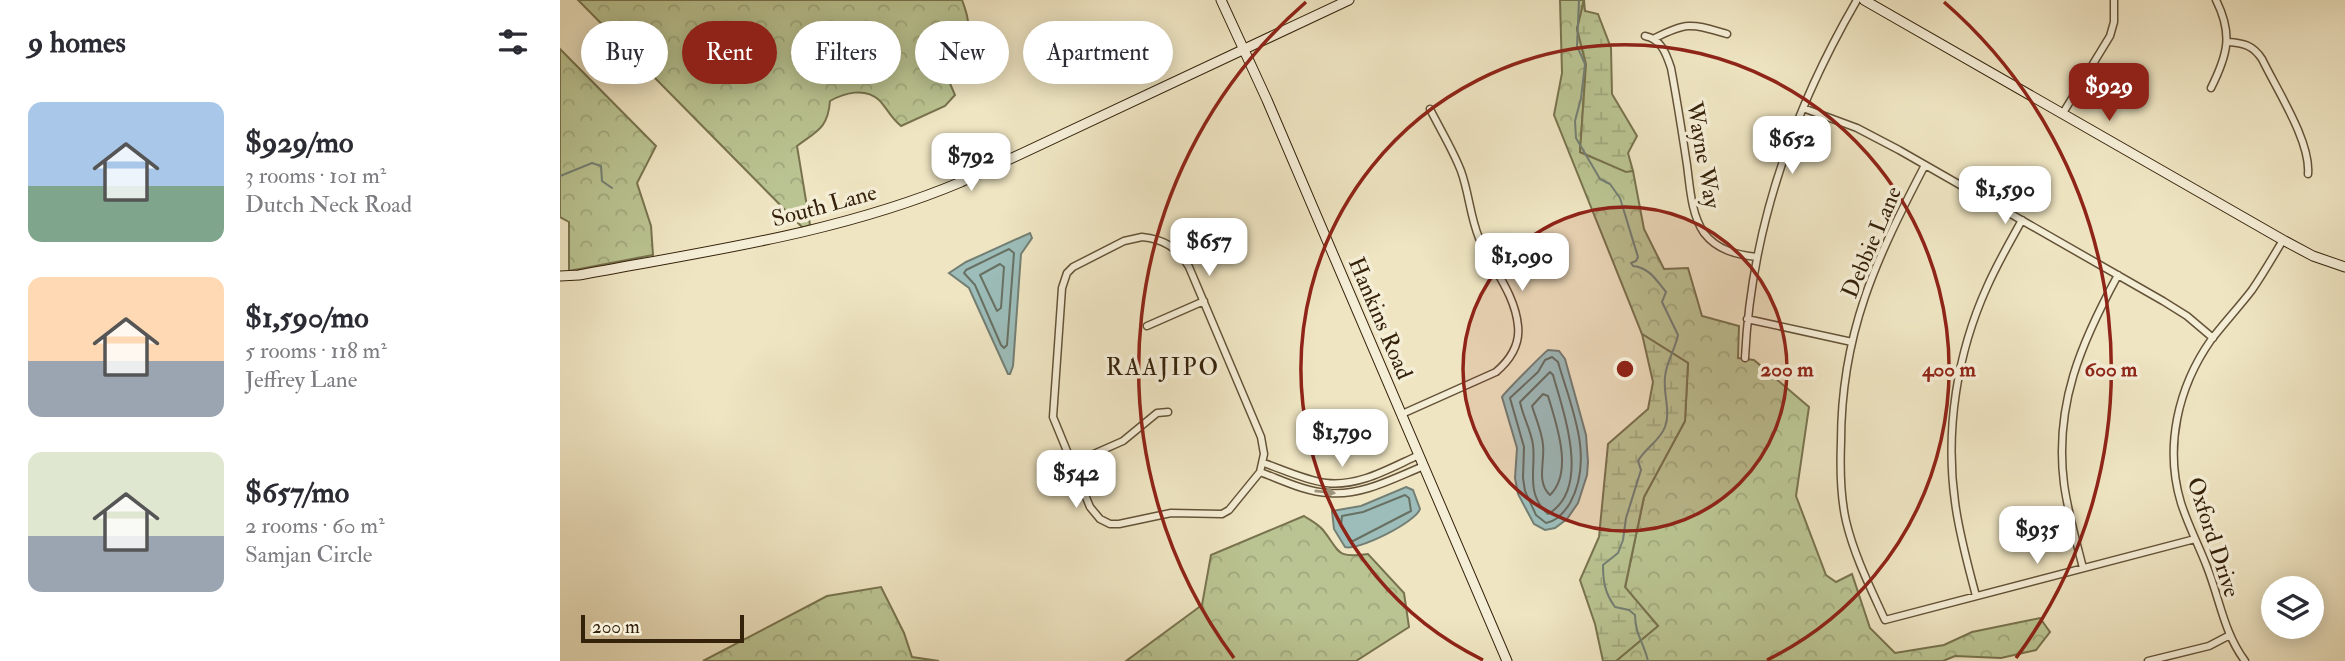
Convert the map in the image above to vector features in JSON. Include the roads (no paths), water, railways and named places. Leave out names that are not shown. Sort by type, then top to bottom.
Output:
[{"type":"street","name":"Hankins Road","points":[[1221,0],[1245,48],[1507,661]]},
{"type":"street","name":"South Lane","points":[[560,276],[579,275],[800,233],[920,198],[961,182],[1349,0]]},
{"type":"street","points":[[1745,358],[1747,319],[1757,257],[1772,194],[1802,108],[1857,0]]},
{"type":"street","points":[[1864,0],[2283,240],[2313,256],[2345,267]]},
{"type":"street","points":[[2063,113],[2110,36],[2115,15],[2114,0]]},
{"type":"street","points":[[2211,88],[2228,42],[2226,23],[2216,0]]},
{"type":"street","points":[[1645,36],[1655,38],[1676,27],[1688,25],[1727,34]]},
{"type":"street","name":"Wayne Way","points":[[1655,38],[1665,52],[1671,68],[1693,201],[1700,225],[1706,235],[1723,249],[1757,257]]},
{"type":"street","points":[[2228,42],[2246,44],[2262,59],[2302,141],[2309,162],[2308,174]]},
{"type":"street","points":[[1802,108],[1867,133],[1925,165],[2176,309],[2213,338]]},
{"type":"street","points":[[1402,414],[1496,372],[1513,353],[1518,335],[1518,324],[1505,285],[1480,241],[1473,222],[1461,170],[1430,109]]},
{"type":"street","name":"Debbie Lane","points":[[1925,165],[1874,266],[1852,342],[1841,416],[1841,492],[1854,549],[1885,620],[1976,596]]},
{"type":"street","points":[[2022,220],[1991,277],[1974,318],[1954,406],[1952,463],[1955,502],[1976,596],[2195,539]]},
{"type":"street","points":[[1142,237],[1170,245],[1185,259],[1261,437],[1264,463],[1260,472],[1229,510],[1222,514],[1171,513],[1110,524],[1093,513],[1053,417],[1062,288],[1067,273],[1079,263],[1124,241],[1142,237]]},
{"type":"street","name":"Oxford Drive","points":[[2245,661],[2230,635],[2208,568],[2180,502],[2174,470],[2175,432],[2188,382],[2213,338],[2251,291],[2283,240]]},
{"type":"street","points":[[2083,568],[2064,482],[2063,424],[2069,386],[2080,350],[2118,275]]},
{"type":"street","points":[[1147,326],[1204,301]]},
{"type":"street","points":[[1747,319],[1852,342]]},
{"type":"street","points":[[1072,464],[1123,441],[1157,413],[1168,412]]},
{"type":"street","points":[[1264,463],[1324,483],[1350,482],[1419,455]]},
{"type":"street","points":[[1260,472],[1328,494],[1353,492],[1424,466]]},
{"type":"street","points":[[1380,472],[1384,481]]},
{"type":"street","points":[[2148,661],[2209,646],[2230,635]]},
{"type":"water","points":[[1030,233],[1032,238],[1021,254],[1013,366],[1008,374],[969,288],[949,273],[966,262]]},
{"type":"water","points":[[1548,350],[1559,351],[1565,359],[1586,435],[1588,462],[1587,475],[1578,503],[1567,519],[1555,528],[1545,530],[1534,524],[1518,494],[1515,478],[1517,448],[1502,397]]},
{"type":"water","points":[[1406,487],[1413,490],[1420,509],[1416,515],[1398,528],[1362,545],[1345,547],[1334,529],[1332,511],[1361,506]]},
{"type":"waterway","points":[[1579,0],[1577,46],[1585,64],[1575,121],[1576,138],[1600,179],[1610,184],[1620,198],[1638,257],[1631,263],[1648,272],[1666,292],[1662,302],[1678,335],[1666,372],[1665,427],[1638,461],[1641,470],[1626,518],[1623,540],[1618,553],[1603,565],[1604,582],[1609,597],[1615,607],[1629,610],[1635,615],[1636,628],[1648,661]]},
{"type":"waterway","points":[[560,176],[592,163],[601,166],[602,181],[612,188]]},
{"type":"district","name":"RAAJIPO","points":[[1163,367]]}]
